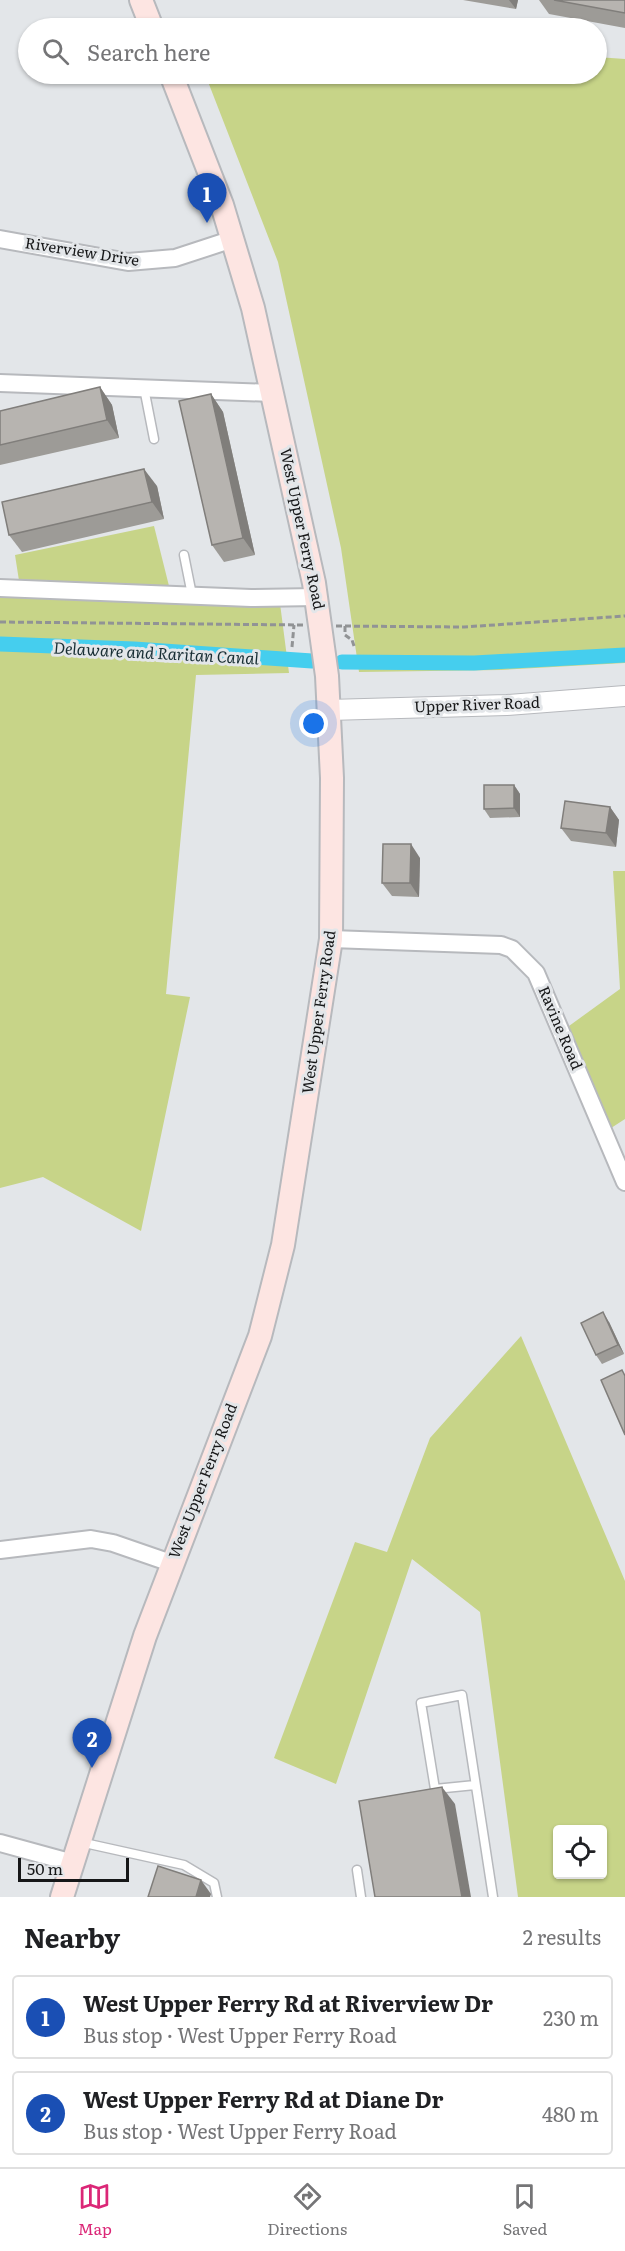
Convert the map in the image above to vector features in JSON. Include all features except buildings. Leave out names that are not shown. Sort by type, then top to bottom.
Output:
[{"type":"main road","points":[[141,0],[149,18]]},
{"type":"main road","name":"West Upper Ferry Road","points":[[62,1897],[123,1701],[171,1563],[256,1346],[270,1300],[283,1245],[331,939],[332,777],[325,648],[317,597],[253,308],[233,239],[195,130],[175,84]]},
{"type":"street","name":"Riverview Drive","points":[[0,239],[140,262],[175,258],[233,239]]},
{"type":"street","points":[[0,383],[272,393]]},
{"type":"street","points":[[0,588],[317,597]]},
{"type":"street","name":"Upper River Road","points":[[329,710],[507,705],[625,696]]},
{"type":"street","name":"Ravine Road","points":[[331,939],[501,945],[512,949],[536,973],[625,1182]]},
{"type":"street","points":[[0,1550],[91,1539],[113,1543],[171,1563]]},
{"type":"street","points":[[0,1843],[73,1863]]},
{"type":"lane","points":[[144,388],[154,439]]},
{"type":"lane","points":[[184,555],[192,595]]},
{"type":"lane","points":[[476,1785],[435,1789],[421,1703],[462,1695],[476,1785],[493,1897]]},
{"type":"lane","points":[[79,1842],[184,1865],[214,1883],[217,1897]]},
{"type":"lane","points":[[357,1870],[361,1897]]},
{"type":"path","points":[[355,649],[352,640],[345,635],[345,626],[464,627],[625,616]]},
{"type":"path","points":[[0,622],[294,625],[292,646]]},
{"type":"green space","points":[[607,58],[625,59],[625,663],[501,670],[359,672],[341,548],[278,262],[209,84],[607,84]]},
{"type":"green space","points":[[154,526],[170,590],[278,588],[289,673],[196,675],[166,994],[190,997],[141,1231],[43,1177],[0,1188],[0,586],[20,587],[15,555]]},
{"type":"green space","points":[[613,871],[625,871],[625,1119],[608,1130],[569,1026],[620,989]]},
{"type":"green space","points":[[521,1336],[625,1581],[625,1897],[518,1897],[480,1612],[412,1559],[336,1784],[274,1758],[355,1542],[387,1552],[430,1438]]},
{"type":"waterway","name":"Delaware and Raritan Canal","points":[[0,644],[134,649],[312,661]]},
{"type":"waterway","name":"Delaware and Raritan Canal","points":[[342,662],[474,663],[625,655]]},
{"type":"place","name":"West Upper Ferry Rd at Riverview Dr","points":[[207,223]]},
{"type":"place","name":"West Upper Ferry Rd at Diane Dr","points":[[92,1768]]}]
